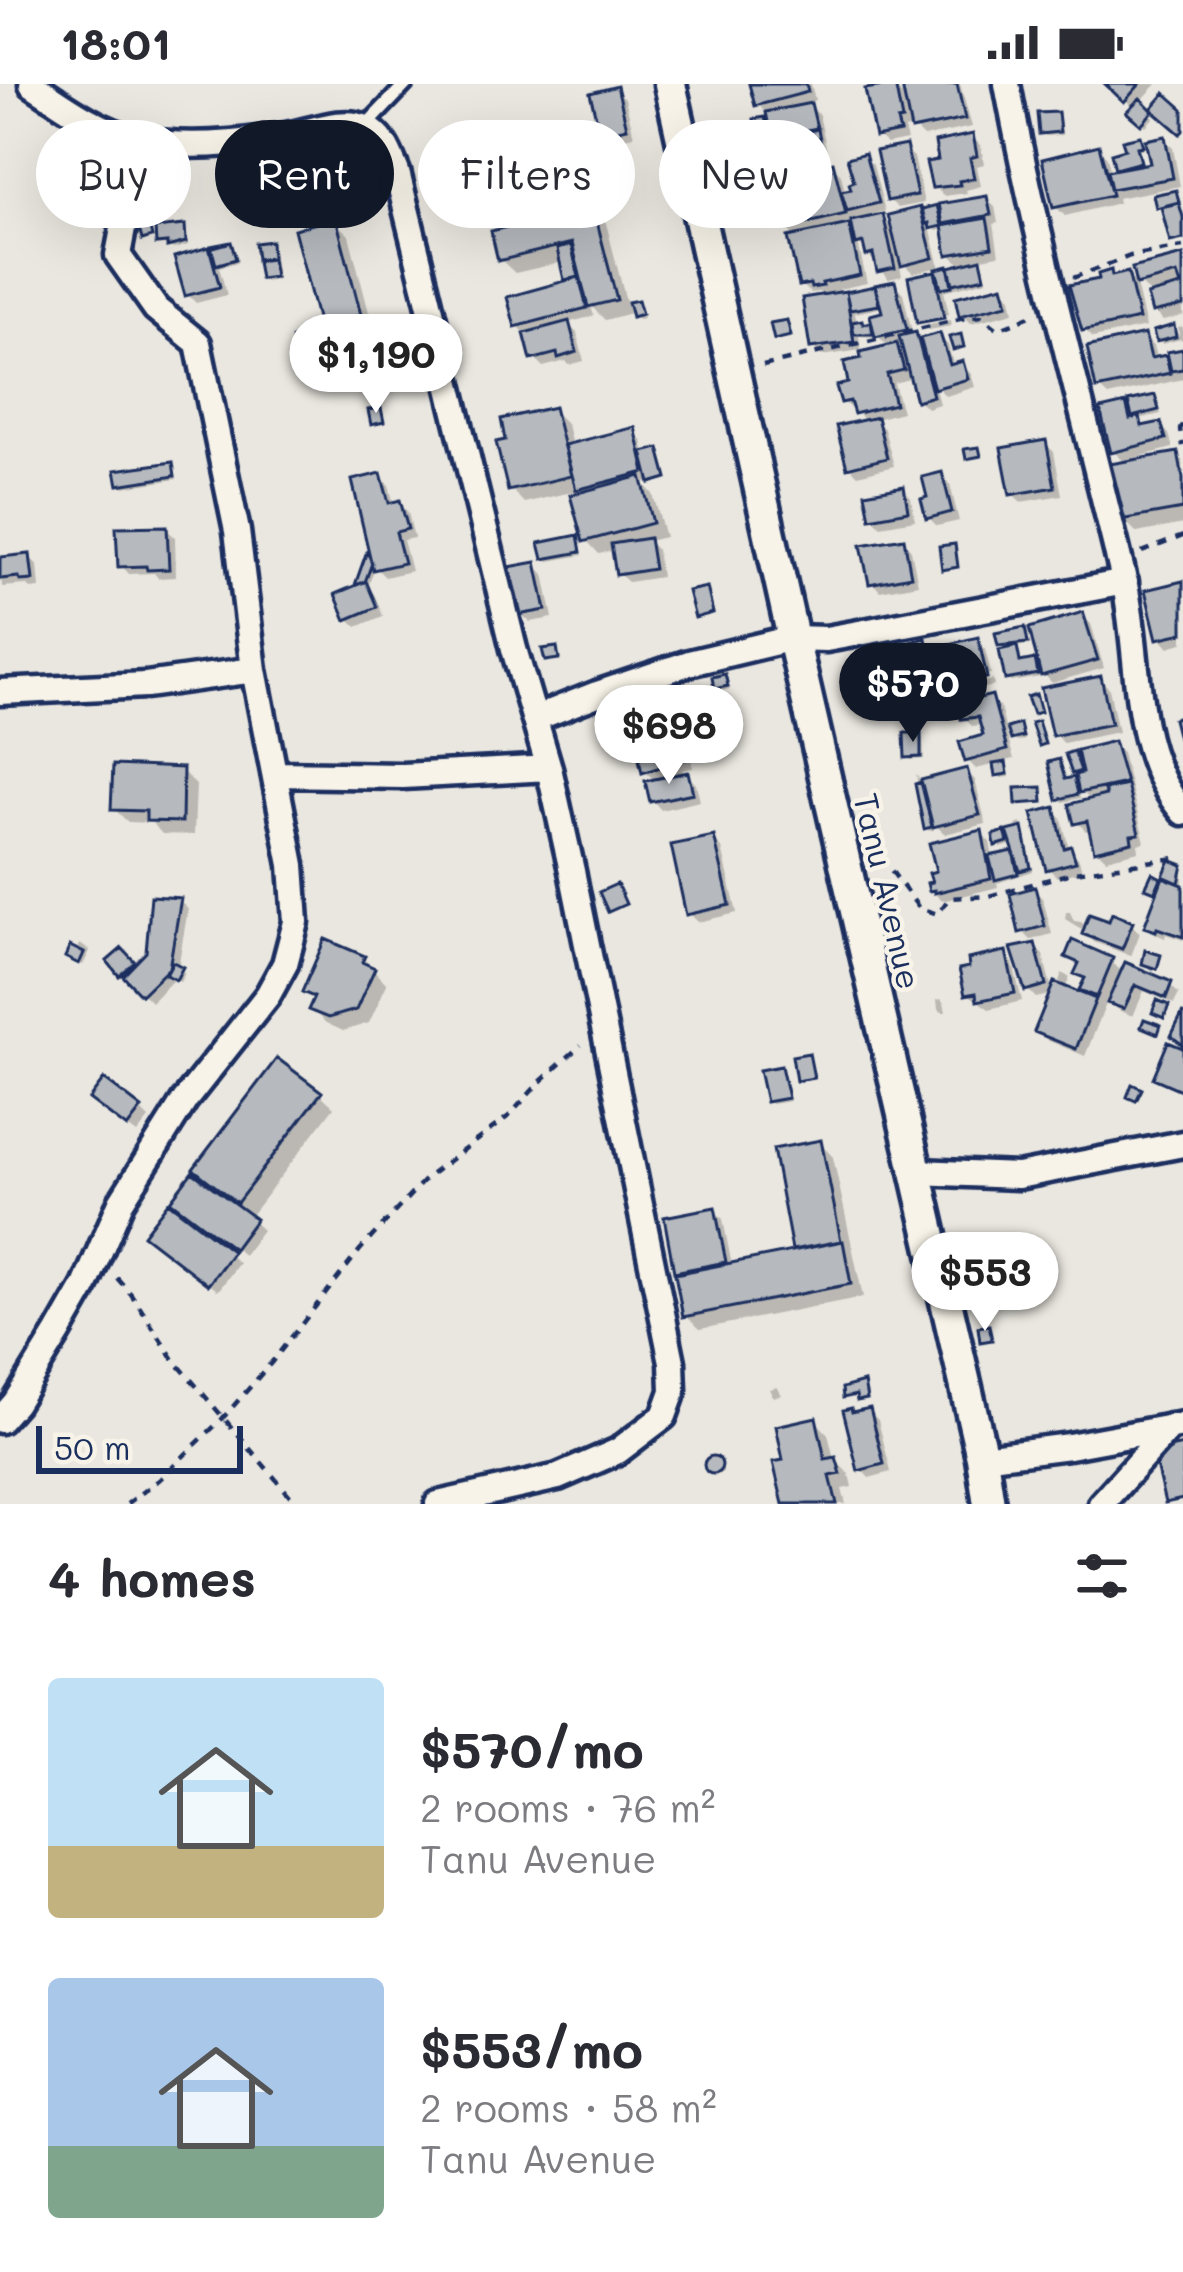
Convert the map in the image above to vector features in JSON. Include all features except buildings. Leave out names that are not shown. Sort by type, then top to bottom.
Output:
[{"type":"street","points":[[32,84],[87,120]]},
{"type":"street","name":"Tanu Avenue","points":[[670,84],[982,1457],[988,1504]]},
{"type":"street","points":[[1006,84],[1122,572],[1151,760],[1183,812]]},
{"type":"street","points":[[394,165],[510,633],[549,768],[672,1361],[673,1391],[664,1416],[618,1451],[557,1477],[444,1503]]},
{"type":"street","points":[[0,1420],[58,1333],[85,1286],[121,1202],[184,1100],[268,995],[285,964],[296,922],[292,865],[254,670],[237,531],[197,343],[156,309],[118,255],[123,228]]},
{"type":"street","points":[[536,718],[652,674],[793,638],[826,639],[1122,572]]},
{"type":"street","points":[[0,692],[146,685],[254,670]]},
{"type":"street","points":[[275,774],[403,776],[549,768]]},
{"type":"street","points":[[917,1172],[1018,1176],[1183,1144]]},
{"type":"street","points":[[982,1457],[1176,1426]]},
{"type":"street","points":[[1101,1504],[1176,1426]]},
{"type":"lane","points":[[372,120],[406,84]]},
{"type":"path","points":[[734,372],[960,319],[981,316],[998,329],[1130,256],[1183,247]]},
{"type":"path","points":[[1183,425],[1183,446]]},
{"type":"path","points":[[1122,572],[1183,536]]},
{"type":"path","points":[[866,837],[919,908],[938,914],[949,898],[989,896],[1075,872],[1183,857]]},
{"type":"path","points":[[127,1504],[222,1419],[360,1250],[426,1178],[509,1116],[604,1025]]},
{"type":"path","points":[[97,1256],[131,1294],[222,1419],[297,1504]]}]
